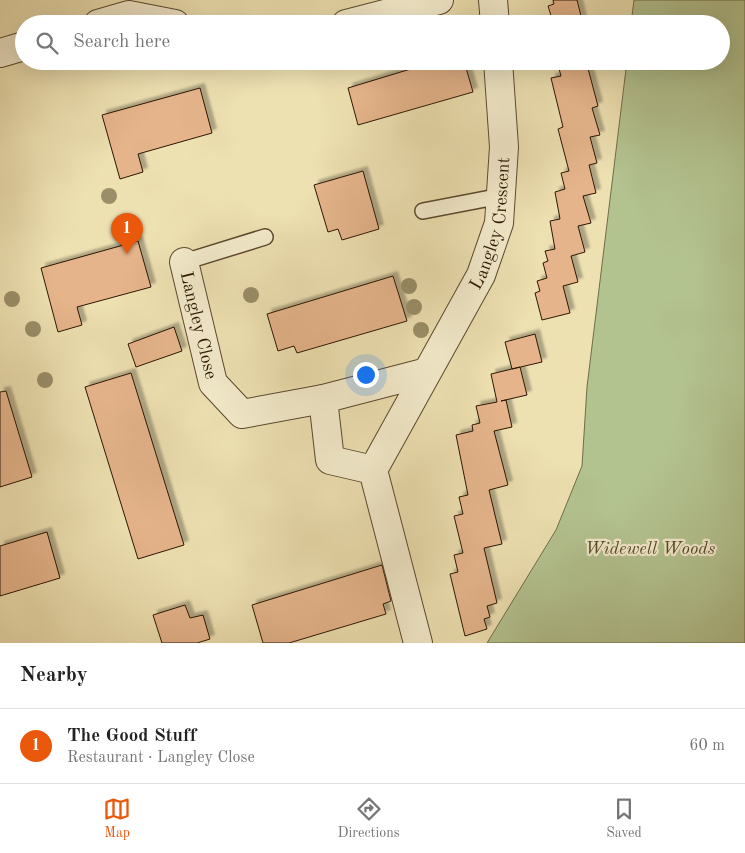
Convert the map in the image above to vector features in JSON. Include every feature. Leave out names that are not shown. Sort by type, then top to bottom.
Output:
[{"type":"street","points":[[381,15],[439,0]]},
{"type":"street","points":[[493,0],[494,15]]},
{"type":"street","points":[[0,53],[15,49]]},
{"type":"street","name":"Langley Crescent","points":[[373,470],[480,275],[499,223],[504,147],[499,70]]},
{"type":"street","name":"Langley Close","points":[[184,262],[213,383],[242,414],[323,399]]},
{"type":"street","points":[[418,643],[373,470],[330,460],[323,399],[427,372]]},
{"type":"lane","points":[[424,211],[501,196]]},
{"type":"lane","points":[[184,262],[265,237]]},
{"type":"green space","name":"Widewell Woods","points":[[634,0],[745,0],[745,643],[487,643],[556,530],[582,466],[587,387],[626,70],[730,70],[730,15],[632,15]]},
{"type":"building","points":[[553,0],[577,0],[581,15],[551,15],[548,6],[554,4]]},
{"type":"building","points":[[407,70],[467,70],[473,92],[358,125],[348,88]]},
{"type":"building","points":[[559,70],[588,70],[598,106],[592,108],[600,135],[590,137],[597,163],[589,165],[596,193],[583,196],[591,223],[578,226],[585,252],[571,256],[578,282],[563,286],[570,313],[542,320],[535,293],[540,291],[537,281],[547,278],[543,263],[548,261],[545,251],[555,249],[550,221],[560,219],[555,192],[565,189],[561,173],[569,171],[558,129],[563,127],[551,78],[561,76]]},
{"type":"building","points":[[200,88],[212,133],[138,154],[143,172],[120,179],[102,115]]},
{"type":"building","points":[[363,171],[379,229],[342,240],[338,229],[328,232],[314,185]]},
{"type":"building","points":[[138,241],[151,287],[77,307],[82,325],[58,332],[41,268]]},
{"type":"building","points":[[393,276],[407,321],[297,353],[294,346],[278,351],[267,314]]},
{"type":"building","points":[[174,327],[182,351],[136,367],[128,344]]},
{"type":"building","points":[[535,334],[542,362],[512,369],[505,342]]},
{"type":"building","points":[[520,367],[527,395],[501,401],[506,400],[512,427],[494,431],[508,485],[489,490],[502,544],[484,548],[497,603],[487,606],[490,617],[484,619],[487,629],[465,636],[450,574],[458,572],[454,555],[463,553],[454,516],[463,514],[459,497],[468,495],[456,435],[473,431],[472,425],[480,423],[476,406],[497,402],[491,374]]},
{"type":"building","points":[[131,373],[184,545],[138,559],[85,387]]},
{"type":"building","points":[[6,391],[32,477],[0,487],[0,392]]},
{"type":"building","points":[[47,532],[60,578],[0,596],[0,546]]},
{"type":"building","points":[[382,565],[391,601],[383,604],[386,614],[289,643],[263,643],[252,605]]},
{"type":"building","points":[[185,605],[190,618],[203,615],[210,639],[197,643],[162,643],[153,615]]},
{"type":"place","name":"The Good Stuff","points":[[127,254]]}]
